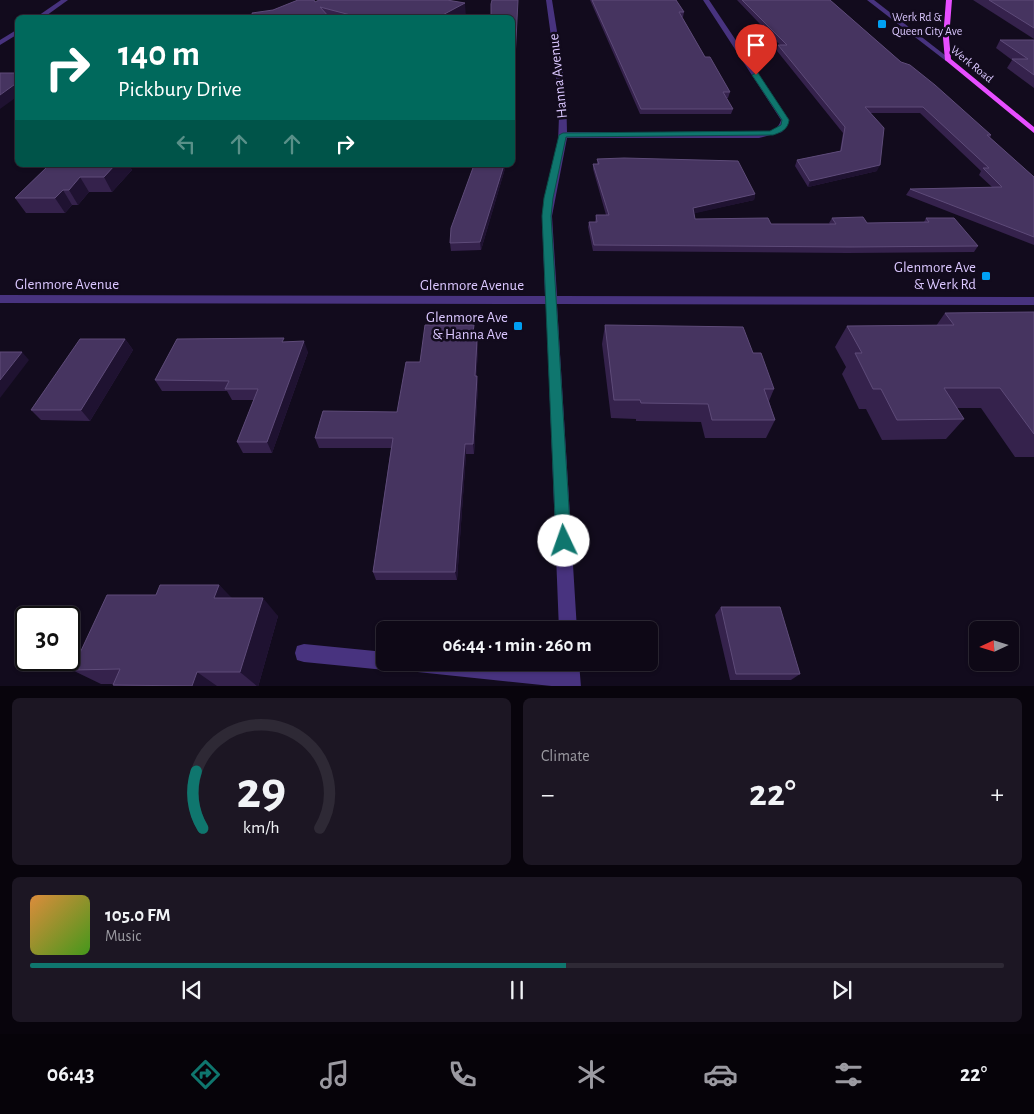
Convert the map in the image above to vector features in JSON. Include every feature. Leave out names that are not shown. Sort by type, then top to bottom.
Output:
[{"type":"main road","points":[[948,60],[946,38],[949,0]]},
{"type":"main road","name":"Werk Road","points":[[948,60],[1034,131]]},
{"type":"street","points":[[42,15],[65,0]]},
{"type":"street","name":"Hanna Avenue","points":[[549,0],[563,101],[563,135],[548,198],[547,216],[568,621]]},
{"type":"street","points":[[563,135],[759,135],[780,130],[784,126],[785,120],[706,0]]},
{"type":"street","name":"Werk Road","points":[[870,0],[948,60]]},
{"type":"street","points":[[0,43],[15,33]]},
{"type":"street","name":"Glenmore Avenue","points":[[0,299],[1034,301]]},
{"type":"street","points":[[304,654],[376,659]]},
{"type":"street","points":[[521,671],[571,675]]},
{"type":"building","points":[[298,0],[314,0],[315,2],[319,0],[447,0],[465,3],[443,15],[351,15],[320,7],[327,15],[252,15],[252,13],[273,10]]},
{"type":"building","points":[[492,0],[518,0],[515,59],[515,15],[491,15]]},
{"type":"building","points":[[592,0],[676,0],[684,12],[679,12],[705,57],[710,57],[730,92],[723,92],[733,109],[641,109]]},
{"type":"building","points":[[742,0],[830,0],[901,62],[910,65],[935,85],[1034,177],[1034,237],[910,189],[1002,187],[983,168],[989,168],[923,107],[865,107],[884,128],[880,165],[810,181],[797,160],[841,151],[845,127],[778,45],[787,45]]},
{"type":"building","points":[[989,0],[1034,0],[1034,28]]},
{"type":"building","points":[[1000,40],[1034,40],[1034,75],[1012,59],[1028,59]]},
{"type":"building","points":[[0,73],[15,73],[15,84],[0,95]]},
{"type":"building","points":[[597,159],[738,161],[755,194],[693,208],[695,219],[768,218],[771,224],[836,224],[832,218],[863,217],[867,223],[929,222],[926,218],[954,218],[978,246],[594,245],[589,222],[597,222],[596,215],[609,215],[593,164],[599,164]]},
{"type":"building","points":[[47,167],[113,167],[104,177],[80,177],[69,190],[63,190],[55,198],[15,198]]},
{"type":"building","points":[[473,167],[503,167],[480,242],[450,243],[451,228]]},
{"type":"building","points":[[1034,312],[1034,434],[1000,388],[944,388],[964,419],[897,420],[881,389],[873,389],[855,353],[862,353],[847,326],[954,325],[945,313]]},
{"type":"building","points":[[425,325],[474,325],[472,340],[477,340],[473,444],[465,444],[455,572],[373,572],[393,438],[315,438],[323,411],[397,412],[406,362],[420,362]]},
{"type":"building","points":[[605,325],[743,327],[753,353],[761,353],[774,389],[764,389],[775,420],[712,420],[708,404],[641,403],[640,400],[614,400]]},
{"type":"building","points":[[284,338],[282,342],[304,341],[267,442],[237,442],[258,389],[225,389],[229,381],[155,380],[177,339]]},
{"type":"building","points":[[80,339],[125,339],[81,410],[31,410]]},
{"type":"building","points":[[0,352],[22,352],[0,380]]},
{"type":"building","points":[[160,585],[219,585],[214,598],[263,598],[240,672],[197,672],[192,686],[113,685],[120,669],[80,670],[80,653],[107,595],[156,595]]},
{"type":"building","points":[[721,607],[780,607],[800,674],[736,674]]},
{"type":"place","name":"Werk Rd & Queen City Ave","points":[[882,24]]},
{"type":"place","name":"Glenmore Ave & Werk Rd","points":[[986,276]]},
{"type":"place","name":"Glenmore Ave & Hanna Ave","points":[[518,326]]},
{"type":"route","points":[[564,541],[547,216],[548,198],[563,135],[771,134],[780,130],[784,126],[785,120],[756,75]]}]
